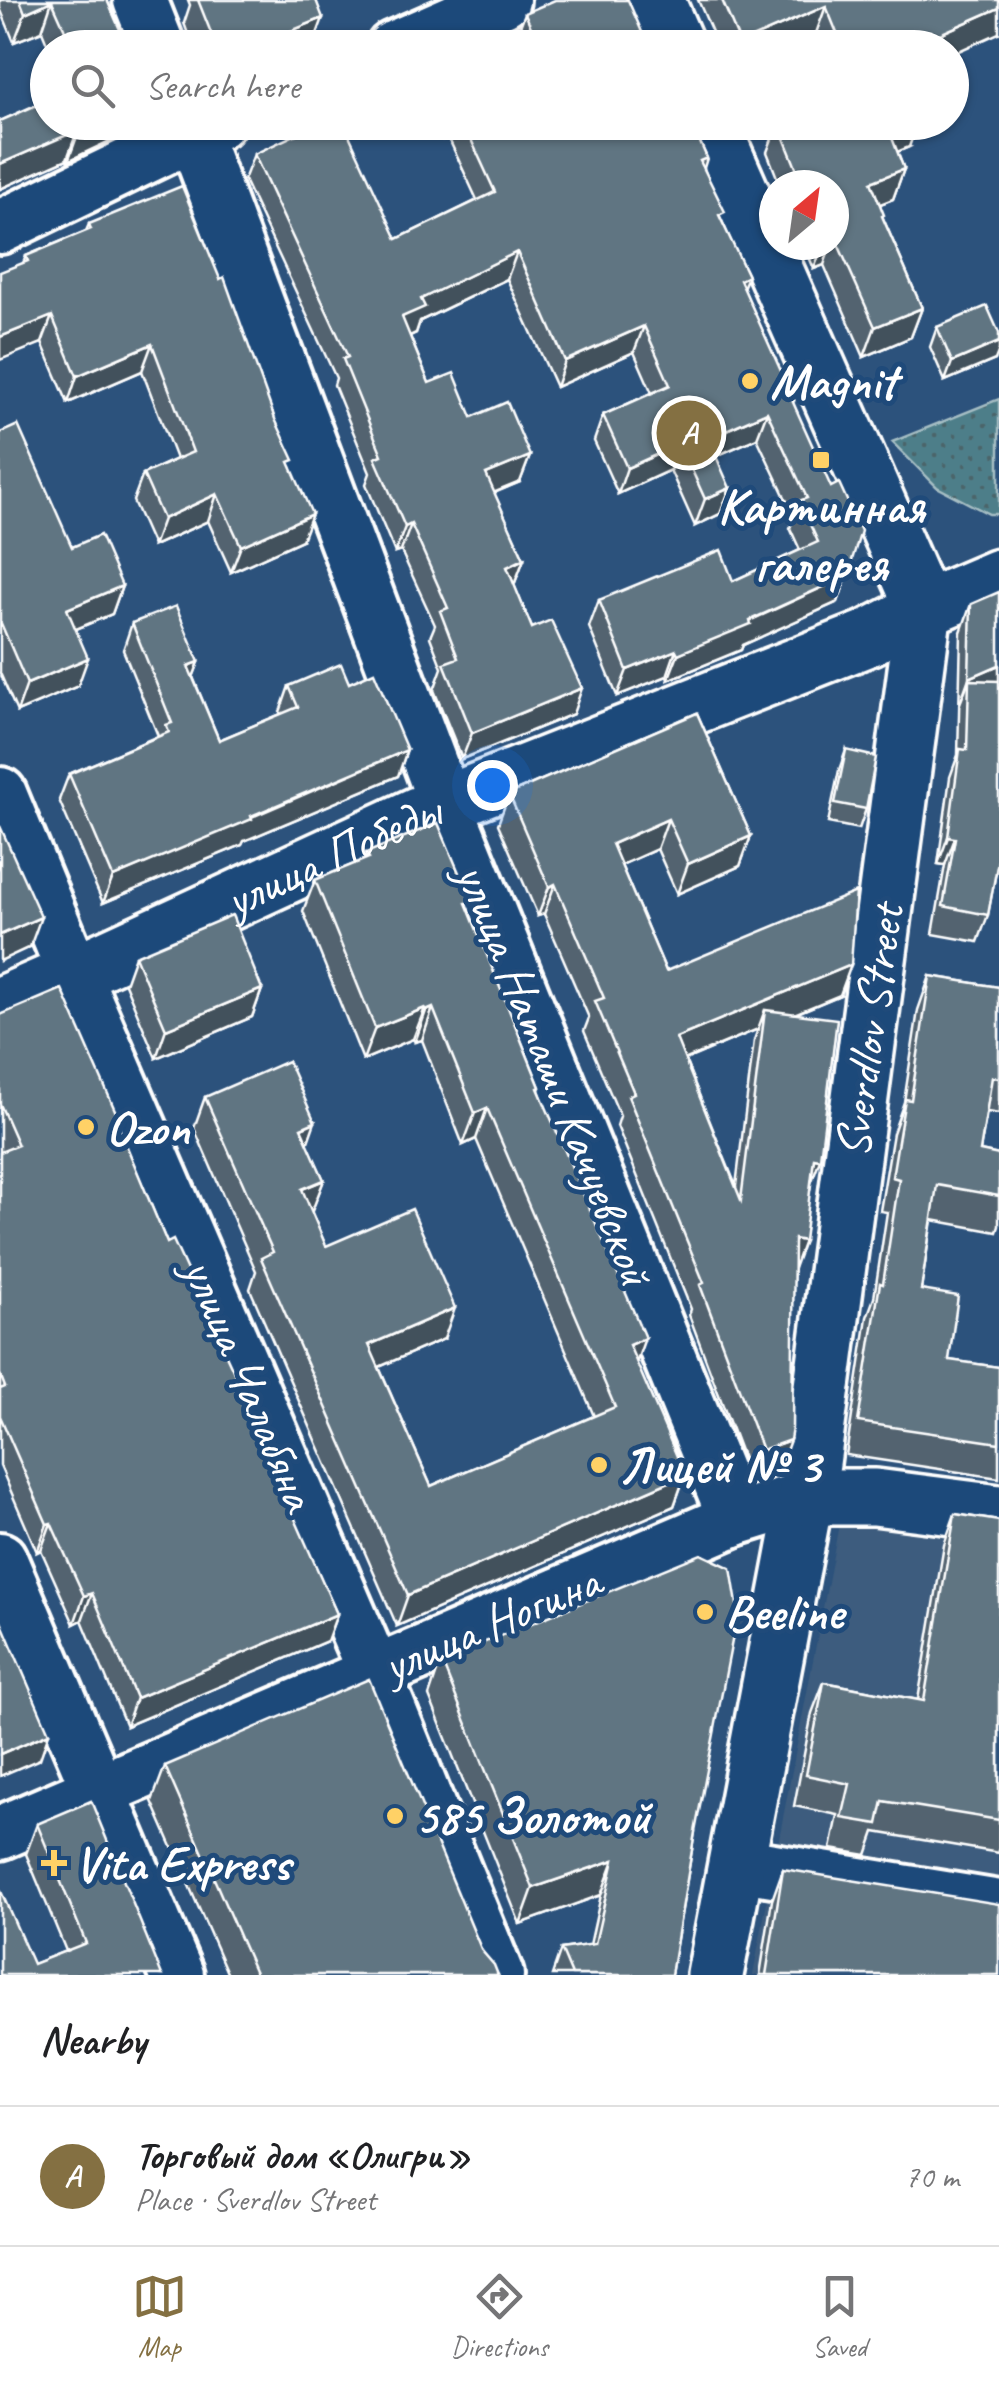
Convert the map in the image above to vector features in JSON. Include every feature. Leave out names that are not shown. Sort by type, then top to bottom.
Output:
[{"type":"main road","points":[[656,0],[669,30]]},
{"type":"main road","points":[[718,140],[924,609]]},
{"type":"main road","name":"улица Победы","points":[[0,1005],[445,804],[868,638],[999,577]]},
{"type":"main road","name":"Sverdlov Street","points":[[715,1975],[806,1497],[924,609]]},
{"type":"main road","name":"улица Ногина","points":[[806,1497],[875,1497],[999,1512]]},
{"type":"street","points":[[140,0],[152,30]]},
{"type":"street","points":[[434,30],[503,0]]},
{"type":"street","points":[[0,227],[172,140]]},
{"type":"street","name":"улица Наташи Качуевской","points":[[205,140],[445,804],[735,1519]]},
{"type":"street","name":"улица Чалабяна","points":[[0,794],[374,1672],[497,1975]]},
{"type":"street","name":"улица Ногина","points":[[0,1833],[735,1519],[806,1497]]},
{"type":"street","points":[[0,1559],[177,1975]]},
{"type":"street","points":[[736,1864],[999,1907]]},
{"type":"shaded area","points":[[840,1519],[999,1543],[999,1975],[753,1975]]},
{"type":"green space","points":[[999,399],[999,514],[989,514],[937,487],[892,442]]},
{"type":"building","points":[[20,0],[107,0],[120,30],[65,30],[52,1],[25,13]]},
{"type":"building","points":[[198,0],[316,0],[323,18],[293,30],[210,30]]},
{"type":"building","points":[[555,0],[628,0],[641,30],[532,30],[525,13]]},
{"type":"building","points":[[722,0],[999,0],[999,8],[949,30],[836,30],[826,6],[770,30],[735,30]]},
{"type":"building","points":[[30,108],[30,140],[55,140],[0,164],[0,121]]},
{"type":"building","points":[[284,140],[351,140],[397,239],[495,192],[471,140],[699,140],[707,158],[700,161],[725,212],[719,215],[748,276],[740,280],[831,487],[839,483],[861,531],[847,576],[750,620],[751,624],[627,670],[599,600],[721,550],[733,581],[818,542],[799,501],[807,498],[767,412],[708,438],[730,488],[705,499],[680,444],[627,468],[603,415],[670,385],[644,326],[565,361],[517,252],[421,299],[425,307],[402,317],[429,383],[454,373],[472,417],[507,402],[530,456],[486,474],[524,559],[507,567],[532,628],[551,620],[582,688],[472,733],[444,663],[458,658],[440,611],[448,608],[411,524],[405,527],[375,458],[382,455],[343,359],[348,357],[254,154]]},
{"type":"building","points":[[785,140],[893,140],[904,169],[871,182],[922,308],[875,327],[845,260],[849,260],[849,170],[797,170]]},
{"type":"building","points":[[182,186],[220,279],[224,277],[275,419],[294,460],[289,462],[312,514],[241,546],[217,494],[163,519],[143,474],[193,452],[152,344],[77,376],[52,316],[0,337],[0,272],[28,261],[26,256],[91,229],[89,224]]},
{"type":"building","points":[[987,306],[999,342],[952,362],[937,327]]},
{"type":"building","points":[[18,425],[72,547],[100,535],[122,586],[67,609],[88,658],[27,684],[0,621],[0,433]]},
{"type":"building","points":[[999,592],[999,665],[969,678],[971,604]]},
{"type":"building","points":[[176,606],[199,662],[188,666],[219,740],[298,707],[289,686],[341,664],[349,683],[374,672],[407,750],[113,877],[69,774],[169,732],[166,725],[172,723],[132,623]]},
{"type":"building","points":[[969,680],[999,681],[999,855],[988,915],[943,906],[955,838],[948,837],[960,749],[967,750]]},
{"type":"building","points":[[697,713],[751,836],[688,864],[668,819],[612,844],[666,971],[856,892],[851,965],[676,1038],[741,1200],[765,1010],[837,1019],[820,1159],[814,1158],[804,1241],[794,1239],[790,1440],[762,1450],[700,1285],[704,1283],[628,1096],[634,1093],[595,1001],[604,998],[555,884],[549,887],[509,794]]},
{"type":"building","points":[[846,750],[876,757],[866,809],[835,803]]},
{"type":"building","points":[[438,823],[471,901],[466,903],[538,1088],[645,1338],[629,1345],[685,1475],[408,1595],[261,1258],[273,1252],[205,1097],[288,1061],[315,1122],[301,1128],[324,1180],[302,1189],[326,1246],[412,1209],[455,1308],[369,1345],[431,1486],[615,1407],[487,1108],[475,1113],[433,1008],[375,1028],[315,880],[369,858],[366,853]]},
{"type":"building","points":[[0,826],[41,917],[0,935]]},
{"type":"building","points":[[232,915],[262,989],[166,1029],[135,956]]},
{"type":"building","points":[[930,976],[999,987],[999,1078],[992,1077],[980,1151],[999,1155],[999,1196],[937,1185],[921,1290],[958,1296],[949,1360],[999,1367],[999,1443],[858,1422],[899,1179],[892,1177],[905,1099],[911,1100]]},
{"type":"building","points":[[62,989],[167,1243],[173,1240],[237,1379],[232,1382],[337,1614],[136,1698],[92,1593],[84,1596],[51,1523],[47,1524],[0,1416],[0,1389],[5,1387],[0,1374],[0,1152],[18,1145],[0,1104],[0,1015]]},
{"type":"building","points":[[955,1514],[999,1521],[999,1820],[883,1801],[878,1824],[842,1818],[850,1784],[806,1775],[824,1682],[924,1701]]},
{"type":"building","points":[[701,1554],[731,1568],[738,1610],[671,1975],[572,1975],[561,1949],[595,1944],[614,1860],[533,1888],[441,1660]]},
{"type":"building","points":[[0,1619],[49,1733],[0,1754]]},
{"type":"building","points":[[369,1679],[482,1951],[498,1975],[256,1975],[165,1766]]},
{"type":"building","points":[[91,1801],[162,1975],[0,1975],[0,1889],[33,1964],[86,1943],[37,1824]]},
{"type":"building","points":[[783,1869],[999,1904],[999,1975],[766,1975]]},
{"type":"place","name":"Magnit","points":[[750,381]]},
{"type":"place","name":"Торговый дом «Олигри»","points":[[689,433]]},
{"type":"place","name":"Картинная галерея","points":[[821,460]]},
{"type":"place","name":"Ozon","points":[[86,1127]]},
{"type":"place","name":"Лицей № 3","points":[[599,1465]]},
{"type":"place","name":"Beeline","points":[[705,1612]]},
{"type":"place","name":"585 Золотой","points":[[395,1816]]},
{"type":"place","name":"Vita Express","points":[[54,1863]]}]
